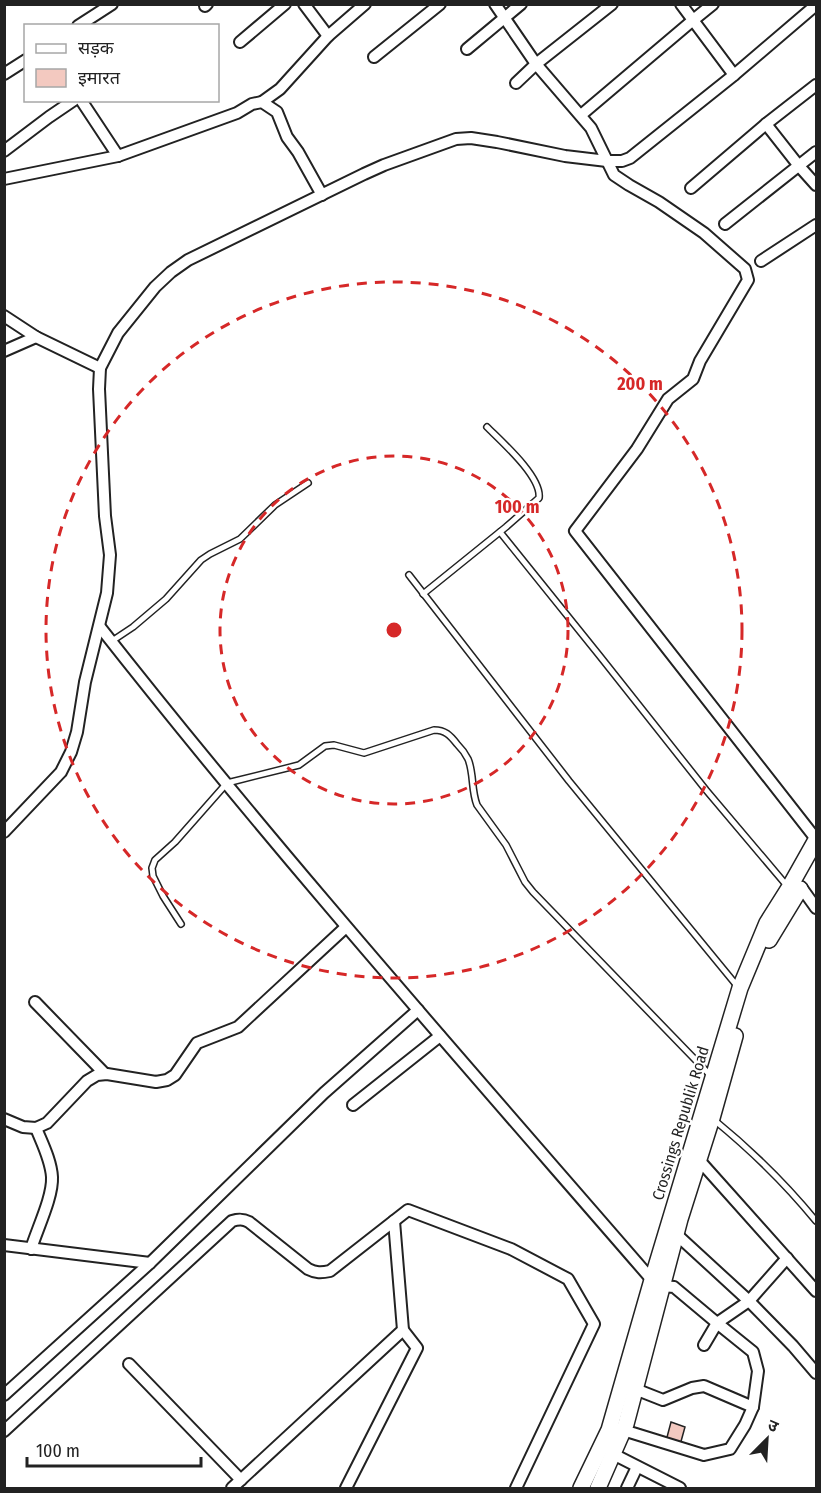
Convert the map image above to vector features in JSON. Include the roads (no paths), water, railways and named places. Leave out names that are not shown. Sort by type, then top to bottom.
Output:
[{"type":"street","points":[[81,24],[112,4]]},
{"type":"street","points":[[240,42],[285,4]]},
{"type":"street","points":[[304,4],[328,36]]},
{"type":"street","points":[[4,179],[117,156],[262,102],[280,89],[328,36],[365,4]]},
{"type":"street","points":[[374,57],[440,4]]},
{"type":"street","points":[[495,4],[536,64],[581,115],[595,135],[614,175],[704,233],[745,269],[748,280],[700,362],[693,379],[668,399],[637,449],[575,531],[816,839]]},
{"type":"street","points":[[467,49],[521,4]]},
{"type":"street","points":[[516,83],[536,64],[612,4]]},
{"type":"street","points":[[681,4],[734,75]]},
{"type":"street","points":[[581,115],[713,4]]},
{"type":"street","points":[[4,832],[61,772],[71,753],[77,732],[85,682],[107,593],[110,555],[103,481],[100,368],[118,333],[155,287],[188,260],[384,165],[456,138],[479,139],[565,156],[607,161],[622,161],[630,158],[734,75],[816,5]]},
{"type":"street","points":[[4,75],[24,61]]},
{"type":"street","points":[[691,188],[816,85]]},
{"type":"street","points":[[4,151],[71,102]]},
{"type":"street","points":[[82,102],[117,156]]},
{"type":"street","points":[[262,102],[277,112],[287,137],[322,195]]},
{"type":"street","points":[[766,124],[816,185]]},
{"type":"street","points":[[725,224],[816,152]]},
{"type":"street","points":[[761,261],[816,225]]},
{"type":"street","points":[[4,316],[36,337],[100,368]]},
{"type":"street","points":[[4,351],[36,337]]},
{"type":"street","points":[[100,627],[346,927],[657,1283],[674,1287],[753,1352],[758,1371],[753,1407],[730,1449],[704,1455],[613,1440]]},
{"type":"street","name":"Crossings Republik Road","points":[[613,1440],[712,1077],[740,988],[767,923],[795,888],[816,839]]},
{"type":"street","points":[[598,1488],[613,1440],[635,1389],[657,1283],[676,1234],[760,961],[795,888],[816,860]]},
{"type":"street","points":[[795,888],[816,908]]},
{"type":"street","points":[[4,1119],[23,1127],[36,1128],[47,1124],[87,1081],[97,1075],[105,1074],[156,1082],[167,1080],[175,1075],[197,1043],[238,1027],[346,927]]},
{"type":"street","points":[[35,1002],[105,1074]]},
{"type":"street","points":[[4,1395],[150,1263],[324,1093],[418,1010]]},
{"type":"street","points":[[353,1105],[440,1036]]},
{"type":"street","points":[[31,1249],[50,1193],[52,1178],[49,1161],[36,1128]]},
{"type":"street","points":[[699,1160],[816,1291]]},
{"type":"street","points":[[4,1431],[232,1221],[244,1219],[308,1269],[315,1273],[322,1273],[330,1271],[408,1210],[511,1249],[568,1279],[594,1324],[516,1488]]},
{"type":"street","points":[[346,1488],[417,1348],[403,1330],[394,1221]]},
{"type":"street","points":[[676,1234],[749,1300],[816,1372]]},
{"type":"street","points":[[4,1245],[150,1263]]},
{"type":"street","points":[[704,1345],[717,1323],[749,1300],[787,1258]]},
{"type":"street","points":[[232,1488],[403,1330]]},
{"type":"street","points":[[129,1364],[241,1480]]},
{"type":"street","points":[[635,1389],[663,1400],[692,1388],[704,1386],[753,1407]]},
{"type":"street","points":[[613,1440],[637,1467],[680,1488]]},
{"type":"street","points":[[581,1488],[613,1440]]},
{"type":"street","points":[[627,1488],[637,1467]]},
{"type":"lane","points":[[423,594],[539,498],[539,488],[526,468],[487,428]]},
{"type":"lane","points":[[112,642],[166,599],[201,560],[240,538],[275,505],[308,483]]},
{"type":"lane","points":[[500,532],[705,790],[795,888]]},
{"type":"lane","points":[[409,575],[569,781],[740,988]]},
{"type":"lane","points":[[181,924],[163,896],[153,876],[152,868],[155,861],[175,842],[227,783],[299,765],[325,746],[334,745],[364,753],[440,730],[448,733],[466,755],[477,805],[506,845],[525,882],[601,964],[712,1077]]},
{"type":"lane","points":[[712,1118],[769,1168],[816,1221]]}]
